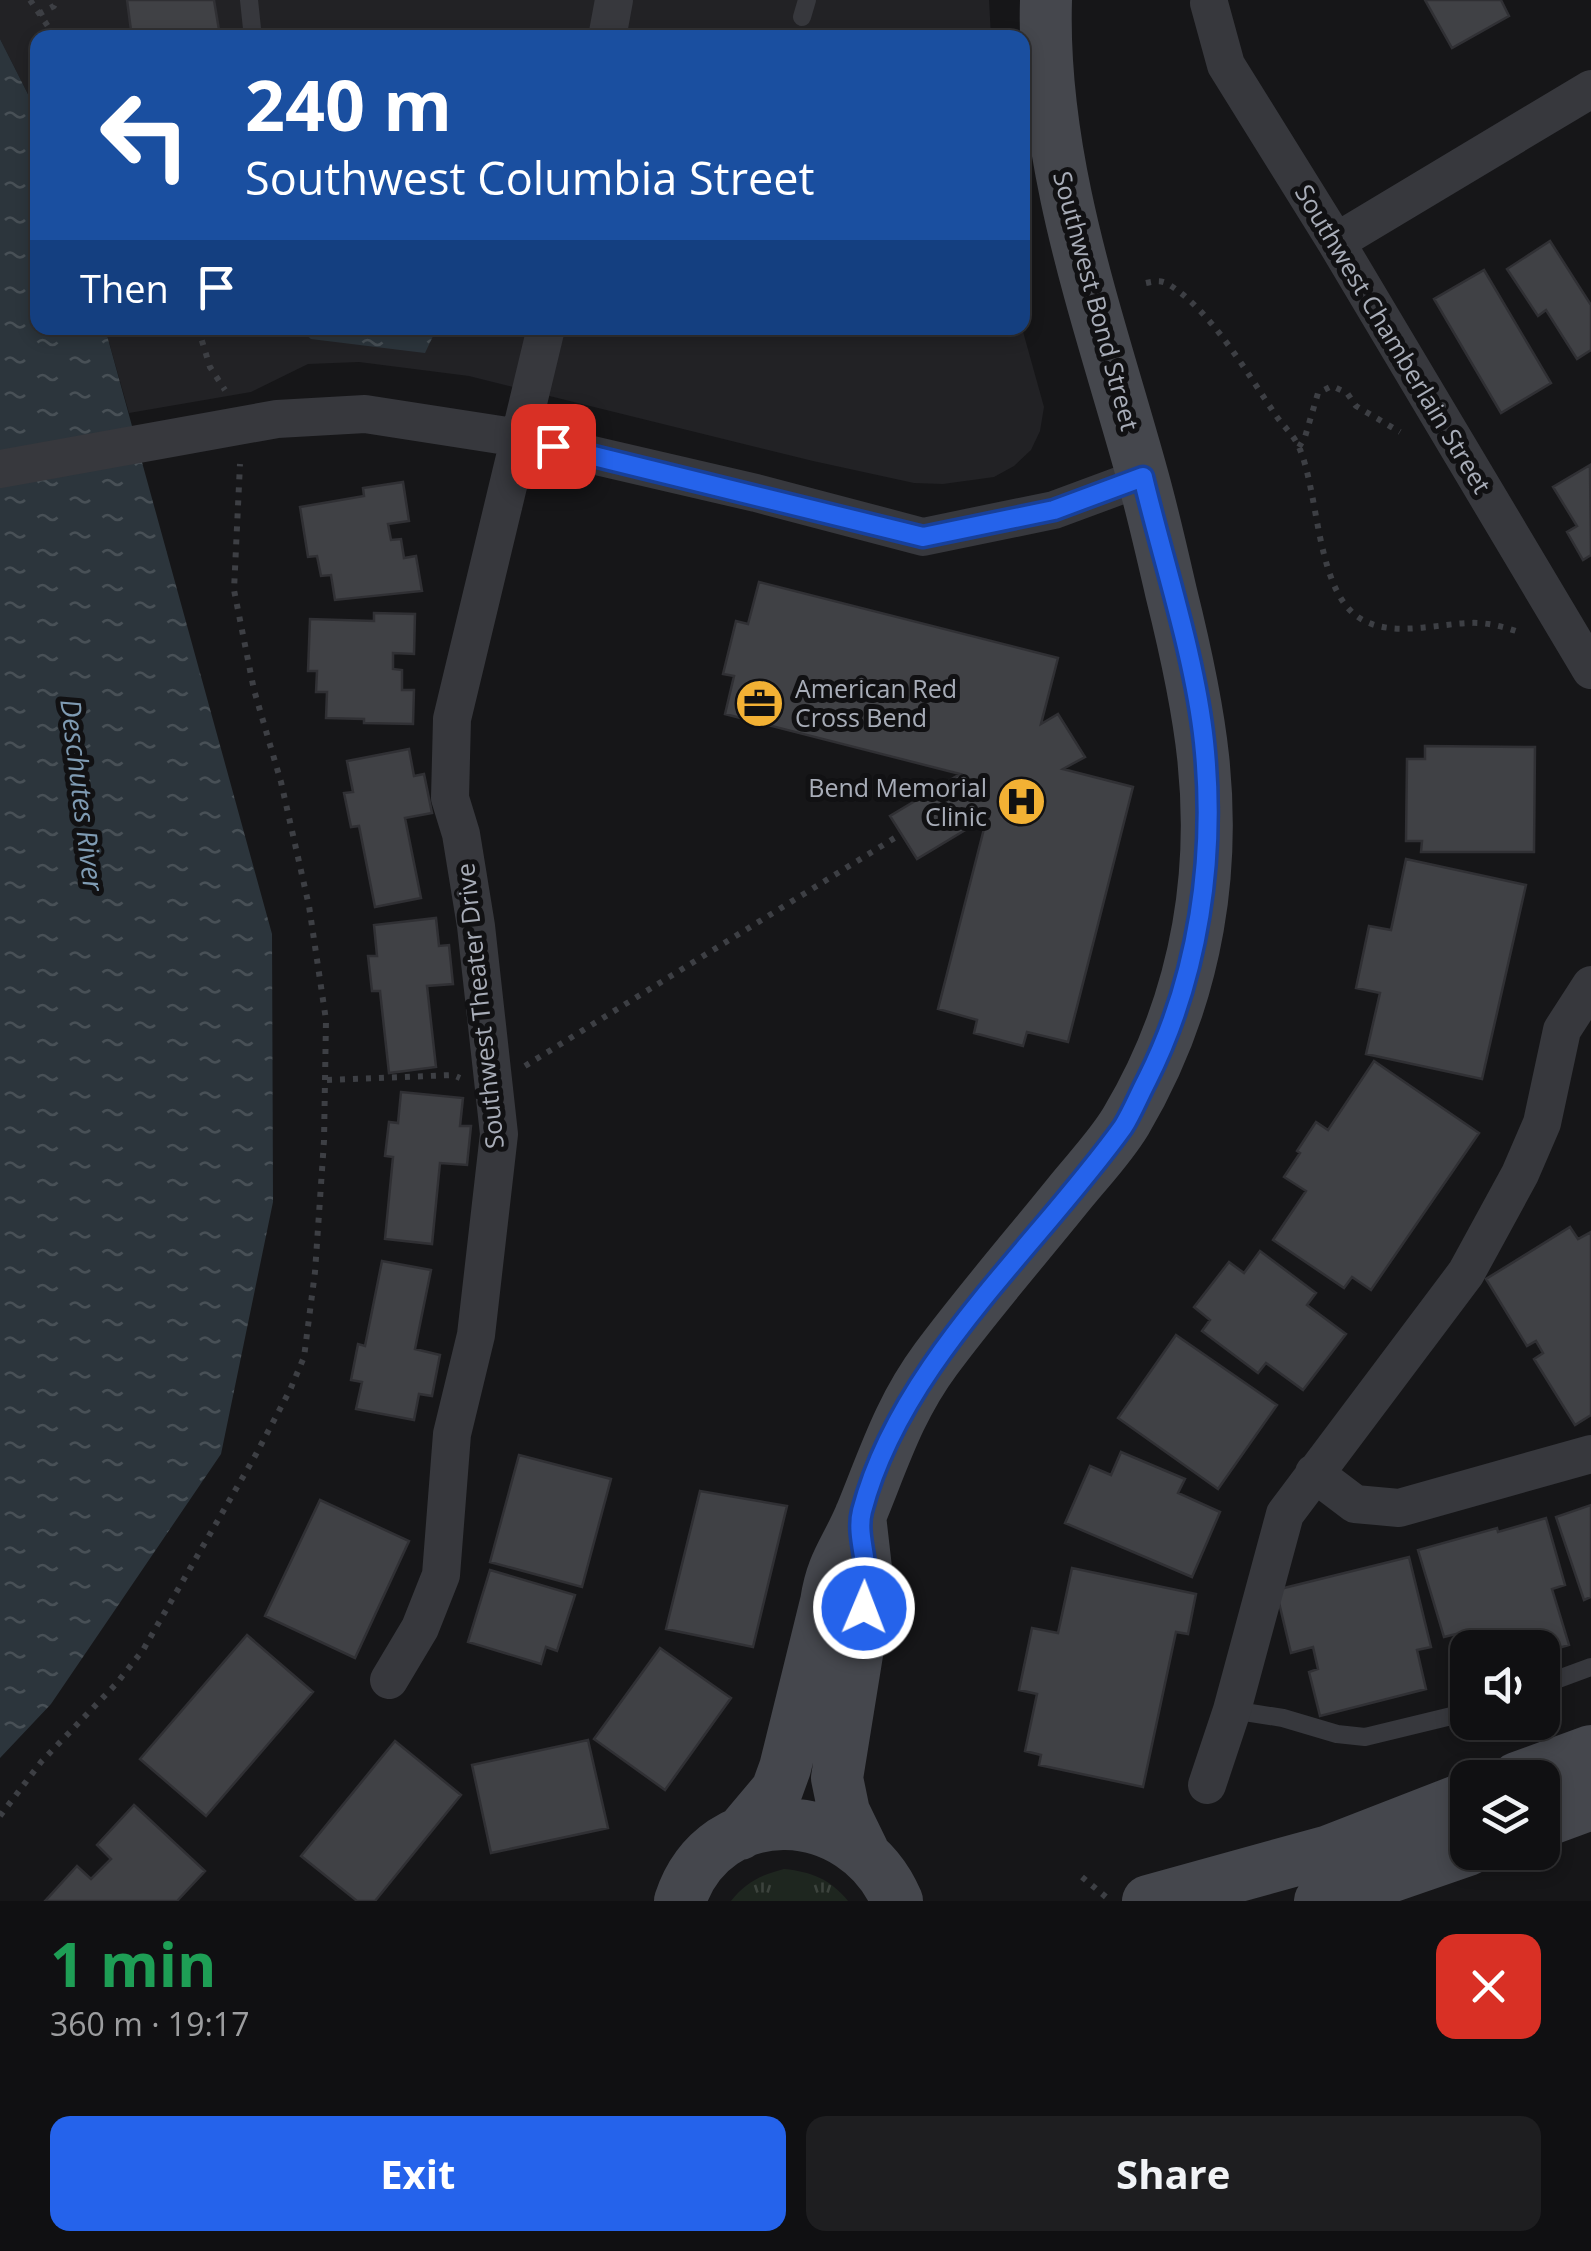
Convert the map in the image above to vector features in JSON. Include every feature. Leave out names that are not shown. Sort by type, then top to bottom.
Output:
[{"type":"street","points":[[608,30],[614,0]]},
{"type":"street","name":"Southwest Bond Street","points":[[740,1834],[764,1808],[781,1779],[831,1572],[860,1516],[900,1416],[935,1360],[1125,1124],[1160,1054],[1183,994],[1198,925],[1207,842],[1204,741],[1143,477],[1089,293],[1052,131],[1046,0]]},
{"type":"street","name":"Southwest Chamberlain Street","points":[[1209,3],[1226,65],[1591,670]]},
{"type":"street","points":[[1336,242],[1591,89]]},
{"type":"street","name":"Southwest Theater Drive","points":[[390,1680],[420,1628],[441,1576],[452,1434],[476,1335],[499,1134],[476,926],[450,798],[452,718],[544,335]]},
{"type":"street","points":[[0,469],[255,423],[365,414],[520,438],[923,537],[1054,510],[1143,477]]},
{"type":"street","points":[[1207,1785],[1232,1710],[1284,1514],[1466,1273],[1520,1174],[1542,1123],[1562,1030],[1591,985]]},
{"type":"street","points":[[1314,1473],[1355,1504],[1399,1508],[1591,1454]]},
{"type":"street","name":"Southwest Bond Street","points":[[860,1516],[868,1586],[837,1778],[844,1812],[891,1884]]},
{"type":"street","points":[[1560,1762],[1591,1751]]},
{"type":"street","points":[[1148,1901],[1329,1851],[1450,1803]]},
{"type":"street","points":[[1560,1815],[1591,1804]]},
{"type":"street","points":[[676,1896],[718,1847],[740,1834],[772,1824],[804,1824],[836,1834],[891,1884]]},
{"type":"street","points":[[1320,1901],[1450,1856]]},
{"type":"lane","points":[[249,0],[252,30]]},
{"type":"lane","points":[[1560,1679],[1591,1668]]},
{"type":"lane","points":[[1232,1710],[1282,1718],[1336,1734],[1366,1736],[1450,1716]]},
{"type":"path","points":[[30,0],[50,30]]},
{"type":"path","points":[[39,14],[57,0]]},
{"type":"path","points":[[1146,283],[1166,282],[1188,301],[1220,336],[1299,446],[1312,487],[1332,583],[1344,604],[1363,621],[1390,627],[1474,622],[1522,633]]},
{"type":"path","points":[[200,335],[210,368],[225,390]]},
{"type":"path","points":[[1299,446],[1318,393],[1332,386],[1346,393],[1356,406],[1400,432]]},
{"type":"path","points":[[0,1816],[41,1762],[143,1650],[290,1390],[304,1357],[315,1272],[327,1080],[326,1020],[309,906],[282,782],[254,690],[234,590],[240,464]]},
{"type":"path","points":[[327,1080],[453,1075],[478,1085],[493,1086],[901,834]]},
{"type":"path","points":[[1082,1877],[1111,1901]]},
{"type":"shaded area","points":[[0,0],[989,0],[991,30],[30,30],[30,98],[0,39]]},
{"type":"shaded area","points":[[107,335],[1024,335],[1044,407],[1040,431],[1031,450],[1014,466],[994,477],[943,484],[914,483],[813,461],[469,376],[359,362],[308,364],[251,392],[129,413]]},
{"type":"green space","points":[[784,1869],[820,1878],[848,1901],[731,1901],[754,1880]]},
{"type":"water","name":"Deschutes River","points":[[0,39],[30,98],[30,335],[107,335],[272,934],[273,1202],[221,1454],[51,1704],[0,1758]]},
{"type":"water","points":[[306,335],[434,335],[425,353],[311,339]]},
{"type":"building","points":[[127,0],[214,0],[219,30],[131,30]]},
{"type":"building","points":[[1425,0],[1501,0],[1509,16],[1452,48]]},
{"type":"building","points":[[1550,241],[1591,305],[1591,350],[1577,359],[1546,310],[1538,316],[1507,269]]},
{"type":"building","points":[[1484,270],[1551,383],[1501,413],[1434,299]]},
{"type":"building","points":[[1590,465],[1591,555],[1583,560],[1567,532],[1577,526],[1553,487]]},
{"type":"building","points":[[403,482],[409,521],[388,524],[391,540],[401,539],[404,558],[416,556],[422,591],[335,600],[331,575],[321,576],[317,556],[308,557],[300,507],[364,496],[363,488]]},
{"type":"building","name":"Bend Memorial Clinic","points":[[759,582],[1058,658],[1041,724],[1058,714],[1085,757],[1063,769],[1133,787],[1068,1042],[1027,1032],[1023,1046],[974,1033],[977,1020],[938,1009],[987,817],[917,859],[890,816],[960,774],[725,714],[734,676],[723,674],[736,621],[748,624]]},
{"type":"building","points":[[374,613],[415,614],[414,654],[393,653],[393,669],[402,670],[402,690],[414,690],[413,724],[326,718],[327,692],[316,692],[317,671],[308,671],[310,619],[374,621]]},
{"type":"building","points":[[1425,746],[1535,747],[1534,852],[1421,852],[1422,841],[1406,841],[1407,759],[1425,759]]},
{"type":"building","points":[[409,749],[414,776],[424,774],[432,813],[405,818],[421,898],[375,907],[359,826],[351,827],[344,793],[353,792],[347,761]]},
{"type":"building","points":[[1406,859],[1526,885],[1482,1079],[1366,1054],[1380,993],[1356,988],[1369,926],[1391,930]]},
{"type":"building","points":[[436,918],[439,946],[449,945],[453,984],[427,986],[436,1067],[389,1073],[380,991],[372,991],[368,956],[377,956],[374,925]]},
{"type":"building","points":[[1374,1061],[1479,1133],[1371,1290],[1352,1277],[1344,1288],[1273,1240],[1306,1191],[1284,1177],[1300,1153],[1297,1151],[1316,1122],[1328,1130]]},
{"type":"building","points":[[401,1092],[463,1098],[460,1126],[471,1126],[467,1165],[440,1163],[432,1244],[385,1239],[393,1157],[385,1156],[389,1122],[398,1123]]},
{"type":"building","points":[[1570,1227],[1578,1239],[1591,1232],[1591,1415],[1575,1425],[1534,1359],[1543,1353],[1536,1341],[1527,1346],[1486,1279]]},
{"type":"building","points":[[1260,1251],[1316,1293],[1307,1305],[1346,1334],[1303,1390],[1266,1363],[1258,1373],[1202,1331],[1210,1320],[1194,1307],[1229,1262],[1244,1273]]},
{"type":"building","points":[[382,1261],[431,1270],[415,1349],[440,1355],[432,1396],[419,1394],[414,1420],[356,1409],[362,1382],[351,1380],[358,1344],[365,1346]]},
{"type":"building","points":[[1176,1335],[1277,1405],[1218,1489],[1118,1418]]},
{"type":"building","points":[[1121,1452],[1185,1479],[1178,1493],[1220,1512],[1192,1577],[1065,1523],[1090,1466],[1111,1475]]},
{"type":"building","points":[[519,1455],[611,1479],[582,1587],[490,1562]]},
{"type":"building","points":[[700,1491],[787,1506],[753,1647],[666,1629]]},
{"type":"building","points":[[320,1500],[409,1541],[355,1658],[265,1616]]},
{"type":"building","points":[[1591,1505],[1591,1597],[1584,1600],[1556,1517]]},
{"type":"building","points":[[1546,1518],[1565,1585],[1552,1589],[1569,1645],[1560,1648],[1560,1630],[1450,1630],[1450,1636],[1444,1637],[1418,1550],[1497,1528],[1498,1532]]},
{"type":"building","points":[[1409,1557],[1431,1647],[1417,1650],[1426,1689],[1320,1716],[1309,1672],[1318,1669],[1313,1647],[1291,1653],[1276,1590]]},
{"type":"building","points":[[1072,1568],[1196,1594],[1188,1634],[1176,1632],[1143,1787],[1039,1765],[1041,1755],[1025,1751],[1037,1694],[1019,1690],[1032,1628],[1058,1633]]},
{"type":"building","points":[[490,1570],[575,1595],[557,1651],[546,1647],[541,1664],[468,1642]]},
{"type":"building","points":[[247,1635],[313,1692],[206,1816],[140,1759]]},
{"type":"building","points":[[660,1648],[731,1698],[665,1790],[594,1739]]},
{"type":"building","points":[[588,1740],[608,1828],[491,1853],[472,1765]]},
{"type":"building","points":[[395,1741],[461,1795],[375,1901],[357,1901],[301,1856]]},
{"type":"building","points":[[134,1805],[205,1871],[177,1901],[45,1901],[77,1866],[91,1879],[111,1859],[97,1845]]},
{"type":"place","name":"American Red Cross Bend","points":[[760,703]]},
{"type":"place","name":"Bend Memorial Clinic","points":[[1022,802]]},
{"type":"route","points":[[553,446],[923,537],[1054,510],[1143,477],[1204,741],[1207,842],[1198,925],[1183,994],[1160,1054],[1125,1124],[935,1360],[900,1416],[860,1516],[868,1586],[864,1608]]}]
